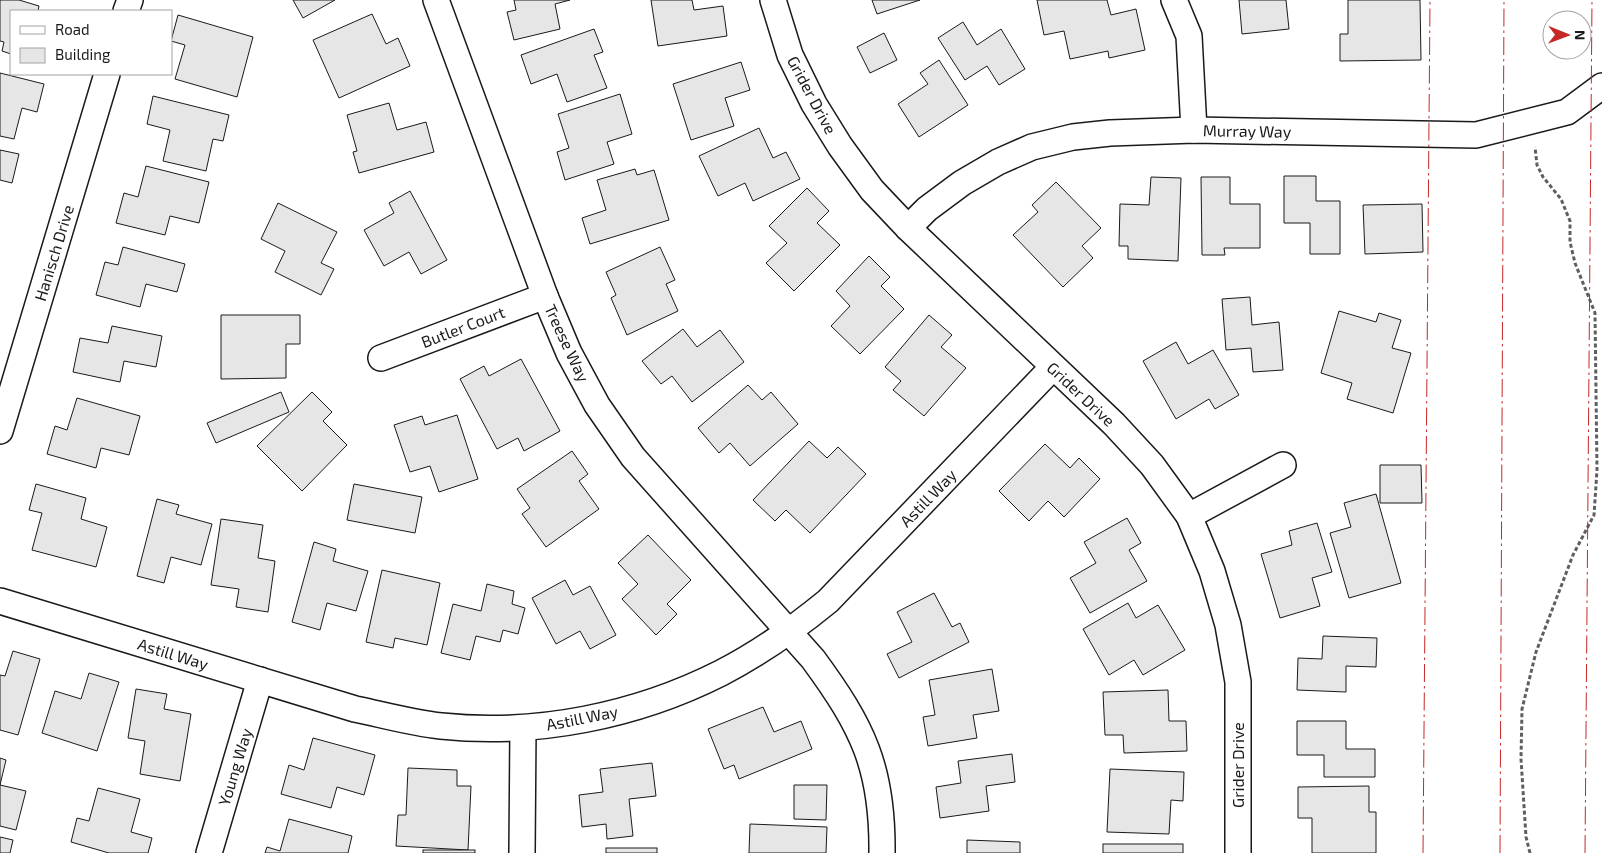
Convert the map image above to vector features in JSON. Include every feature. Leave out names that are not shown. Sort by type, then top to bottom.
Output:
[{"type":"street","name":"Treese Way","points":[[436,0],[544,296],[569,353],[597,405],[633,457],[788,632]]},
{"type":"street","name":"Grider Drive","points":[[773,0],[790,55],[814,104],[840,146],[872,190],[908,228],[1114,424],[1146,458],[1189,516],[1212,571],[1228,625],[1238,682],[1238,853]]},
{"type":"street","points":[[1174,0],[1190,36],[1194,130]]},
{"type":"street","name":"Hanisch Drive","points":[[0,431],[107,75]]},
{"type":"street","name":"Murray Way","points":[[908,228],[927,209],[962,183],[998,162],[1032,147],[1073,137],[1110,133],[1194,130],[1476,135],[1567,112],[1602,86]]},
{"type":"street","name":"Butler Court","points":[[381,358],[544,296]]},
{"type":"street","name":"Astill Way","points":[[0,601],[355,709],[401,720],[440,726],[480,729],[523,728],[578,721],[616,712],[666,696],[721,673],[788,632],[828,601],[1053,367]]},
{"type":"street","points":[[1189,516],[1283,465]]},
{"type":"street","points":[[788,632],[822,672],[858,726],[875,772],[880,797],[882,853]]},
{"type":"street","name":"Young Way","points":[[209,853],[260,680]]},
{"type":"street","points":[[522,853],[523,728]]},
{"type":"path","points":[[1530,853],[1526,837],[1521,759],[1522,709],[1536,652],[1573,555],[1594,515],[1597,470],[1595,313],[1575,263],[1570,242],[1570,221],[1560,199],[1543,177],[1537,165],[1532,121]]},
{"type":"building","points":[[0,0],[19,0],[39,6],[38,10],[10,10],[10,54],[2,51],[4,42],[0,41]]},
{"type":"building","points":[[293,0],[335,0],[303,18]]},
{"type":"building","points":[[514,0],[570,0],[555,4],[560,29],[514,40],[507,12],[516,10]]},
{"type":"building","points":[[651,0],[692,0],[694,10],[723,6],[727,36],[658,46]]},
{"type":"building","points":[[872,0],[920,0],[877,14]]},
{"type":"building","points":[[1037,0],[1107,0],[1111,15],[1136,9],[1145,50],[1109,58],[1108,51],[1070,59],[1064,31],[1044,35]]},
{"type":"building","points":[[1239,0],[1286,0],[1289,29],[1242,34]]},
{"type":"building","points":[[1348,0],[1420,0],[1421,60],[1340,61],[1340,34],[1348,34]]},
{"type":"building","points":[[372,14],[386,44],[398,38],[410,66],[339,98],[313,40]]},
{"type":"building","points":[[178,15],[253,37],[237,97],[175,79],[185,45],[172,41]]},
{"type":"building","points":[[963,22],[977,45],[1001,29],[1025,69],[999,85],[987,66],[965,80],[938,38]]},
{"type":"building","points":[[594,29],[603,52],[594,55],[607,88],[567,102],[557,74],[531,84],[521,55]]},
{"type":"building","points":[[884,33],[897,60],[870,73],[857,47]]},
{"type":"building","points":[[939,60],[968,105],[919,137],[898,104],[928,84],[920,73]]},
{"type":"building","points":[[741,62],[750,90],[725,98],[734,126],[691,140],[673,84]]},
{"type":"building","points":[[0,73],[44,84],[37,112],[22,108],[14,139],[0,136]]},
{"type":"building","points":[[620,94],[632,134],[607,142],[614,164],[565,180],[557,152],[569,148],[558,114]]},
{"type":"building","points":[[153,96],[229,115],[223,141],[213,139],[206,171],[163,161],[170,130],[147,124]]},
{"type":"building","points":[[389,103],[397,130],[426,122],[434,152],[359,173],[353,152],[357,151],[347,115]]},
{"type":"building","points":[[759,128],[773,158],[786,152],[800,179],[753,201],[745,183],[718,196],[699,156]]},
{"type":"building","points":[[0,150],[19,154],[12,183],[0,180]]},
{"type":"building","points":[[146,166],[209,182],[199,223],[170,216],[165,235],[116,223],[124,193],[138,197]]},
{"type":"building","points":[[635,169],[637,175],[654,170],[669,220],[590,244],[582,218],[606,210],[597,180]]},
{"type":"building","points":[[1284,176],[1316,176],[1316,201],[1340,201],[1340,254],[1310,254],[1310,223],[1284,223]]},
{"type":"building","points":[[1151,177],[1181,178],[1178,261],[1128,259],[1128,246],[1119,246],[1120,204],[1149,205]]},
{"type":"building","points":[[1201,177],[1230,177],[1230,204],[1260,204],[1260,248],[1224,248],[1225,255],[1202,255]]},
{"type":"building","points":[[1056,182],[1101,228],[1082,246],[1093,258],[1063,287],[1013,235],[1038,212],[1032,205]]},
{"type":"building","points":[[807,188],[829,211],[817,223],[840,245],[794,291],[766,263],[787,243],[769,226]]},
{"type":"building","points":[[410,191],[447,260],[421,274],[409,252],[384,266],[364,230],[394,213],[389,203]]},
{"type":"building","points":[[278,203],[337,232],[321,263],[334,269],[321,295],[275,272],[285,251],[261,239]]},
{"type":"building","points":[[1422,204],[1423,252],[1365,254],[1363,205]]},
{"type":"building","points":[[123,247],[185,264],[177,292],[146,284],[140,307],[96,295],[105,262],[118,265]]},
{"type":"building","points":[[660,247],[675,280],[666,284],[678,311],[627,335],[611,298],[616,295],[606,272]]},
{"type":"building","points":[[869,256],[890,277],[881,286],[904,309],[860,354],[831,326],[850,306],[836,291]]},
{"type":"building","points":[[1250,297],[1252,325],[1279,322],[1283,370],[1253,372],[1251,348],[1226,350],[1222,299]]},
{"type":"building","points":[[1339,311],[1376,322],[1379,313],[1401,320],[1392,348],[1411,353],[1393,413],[1347,399],[1352,383],[1321,373]]},
{"type":"building","points":[[221,315],[300,315],[300,344],[286,344],[286,378],[221,379]]},
{"type":"building","points":[[929,315],[952,335],[941,347],[966,368],[924,416],[893,390],[901,381],[885,367]]},
{"type":"building","points":[[112,326],[162,336],[156,367],[124,361],[120,382],[73,372],[80,338],[108,343]]},
{"type":"building","points":[[683,329],[697,347],[720,330],[744,362],[692,402],[672,376],[661,384],[642,361]]},
{"type":"building","points":[[1176,342],[1188,364],[1213,350],[1239,395],[1215,409],[1209,399],[1176,419],[1143,361]]},
{"type":"building","points":[[521,359],[560,431],[524,451],[518,438],[497,449],[460,379],[484,366],[489,376]]},
{"type":"building","points":[[748,385],[762,400],[771,392],[798,424],[750,466],[730,443],[719,453],[698,428]]},
{"type":"building","points":[[281,392],[289,412],[216,443],[207,423]]},
{"type":"building","points":[[312,392],[332,412],[323,421],[347,445],[302,491],[257,446]]},
{"type":"building","points":[[77,398],[140,416],[129,455],[101,448],[96,468],[47,454],[55,426],[67,430]]},
{"type":"building","points":[[457,415],[478,479],[439,492],[430,466],[410,472],[394,425],[422,416],[425,425]]},
{"type":"building","points":[[809,441],[827,458],[838,447],[866,474],[810,533],[786,510],[775,521],[753,500]]},
{"type":"building","points":[[1045,444],[1070,468],[1079,458],[1100,479],[1064,517],[1048,501],[1029,521],[999,491]]},
{"type":"building","points":[[572,451],[588,474],[579,481],[599,509],[546,547],[522,514],[530,508],[517,489]]},
{"type":"building","points":[[1380,465],[1421,465],[1422,503],[1380,503]]},
{"type":"building","points":[[36,484],[86,498],[81,519],[107,527],[96,567],[32,550],[42,513],[29,510]]},
{"type":"building","points":[[354,484],[422,497],[415,533],[347,520]]},
{"type":"building","points":[[1376,494],[1401,583],[1349,598],[1330,533],[1351,527],[1344,503]]},
{"type":"building","points":[[157,499],[179,505],[176,514],[212,524],[201,565],[171,557],[164,583],[137,576]]},
{"type":"building","points":[[1127,518],[1141,543],[1129,550],[1147,581],[1090,613],[1070,578],[1096,563],[1084,542]]},
{"type":"building","points":[[221,519],[263,525],[258,558],[275,561],[268,612],[236,607],[239,589],[211,585]]},
{"type":"building","points":[[1317,523],[1332,572],[1312,578],[1320,606],[1280,618],[1261,554],[1292,545],[1289,531]]},
{"type":"building","points":[[648,535],[691,580],[667,604],[677,614],[656,635],[622,599],[638,584],[618,563]]},
{"type":"building","points":[[314,542],[336,549],[333,561],[368,571],[356,611],[327,603],[320,630],[292,622]]},
{"type":"building","points":[[382,570],[440,583],[427,645],[395,638],[393,648],[366,642]]},
{"type":"building","points":[[565,580],[573,595],[590,586],[616,635],[590,649],[580,631],[556,644],[532,598]]},
{"type":"building","points":[[487,584],[514,591],[512,604],[525,608],[518,634],[503,630],[500,642],[476,636],[470,660],[441,653],[453,604],[481,611]]},
{"type":"building","points":[[934,593],[952,627],[960,623],[969,642],[899,678],[887,654],[912,642],[897,612]]},
{"type":"building","points":[[1128,603],[1136,618],[1158,605],[1185,650],[1143,675],[1134,660],[1109,675],[1083,629]]},
{"type":"building","points":[[1323,636],[1377,638],[1376,667],[1346,666],[1346,692],[1297,690],[1298,658],[1322,659]]},
{"type":"building","points":[[13,651],[40,659],[18,735],[0,730],[0,675],[5,676]]},
{"type":"building","points":[[992,669],[999,711],[973,715],[977,738],[928,746],[923,717],[935,715],[929,680]]},
{"type":"building","points":[[89,673],[119,682],[97,751],[42,733],[55,691],[81,699]]},
{"type":"building","points":[[136,689],[167,694],[164,709],[191,714],[180,781],[140,774],[145,741],[128,738]]},
{"type":"building","points":[[1168,690],[1169,721],[1186,721],[1187,751],[1124,753],[1123,735],[1105,735],[1103,692]]},
{"type":"building","points":[[763,707],[774,732],[801,721],[812,749],[739,779],[734,765],[724,769],[708,729]]},
{"type":"building","points":[[1297,721],[1346,721],[1346,749],[1375,749],[1375,777],[1324,777],[1324,755],[1297,755]]},
{"type":"building","points":[[313,738],[375,755],[364,795],[337,787],[331,808],[281,794],[289,765],[304,770]]},
{"type":"building","points":[[1012,754],[1015,782],[986,786],[989,811],[940,818],[936,787],[961,783],[958,761]]},
{"type":"building","points":[[0,758],[6,760],[0,785]]},
{"type":"building","points":[[652,763],[656,796],[629,799],[633,836],[607,839],[606,824],[582,827],[579,795],[603,792],[600,769]]},
{"type":"building","points":[[408,768],[457,770],[457,786],[471,786],[468,850],[396,846],[398,815],[406,815]]},
{"type":"building","points":[[1110,769],[1184,772],[1183,801],[1171,800],[1169,834],[1107,832]]},
{"type":"building","points":[[0,785],[26,791],[16,830],[0,826]]},
{"type":"building","points":[[794,785],[827,785],[826,820],[794,819]]},
{"type":"building","points":[[1369,786],[1369,812],[1376,812],[1376,853],[1312,853],[1312,818],[1298,818],[1298,787]]},
{"type":"building","points":[[98,788],[140,799],[131,832],[152,838],[148,853],[109,853],[71,842],[77,818],[89,821]]},
{"type":"building","points":[[289,819],[352,836],[348,853],[265,853],[267,847],[280,851]]},
{"type":"building","points":[[750,824],[827,827],[826,853],[749,853]]},
{"type":"building","points":[[0,837],[13,840],[10,853],[0,853]]},
{"type":"building","points":[[967,840],[1020,842],[1020,853],[967,853]]},
{"type":"building","points":[[1103,844],[1183,844],[1183,853],[1103,853]]},
{"type":"building","points":[[606,848],[657,848],[657,853],[606,853]]},
{"type":"building","points":[[423,850],[475,850],[475,853],[423,853]]},
{"type":"power","points":[[1423,853],[1430,0]]},
{"type":"power","points":[[1500,853],[1504,0]]},
{"type":"power","points":[[1585,853],[1592,0]]}]
